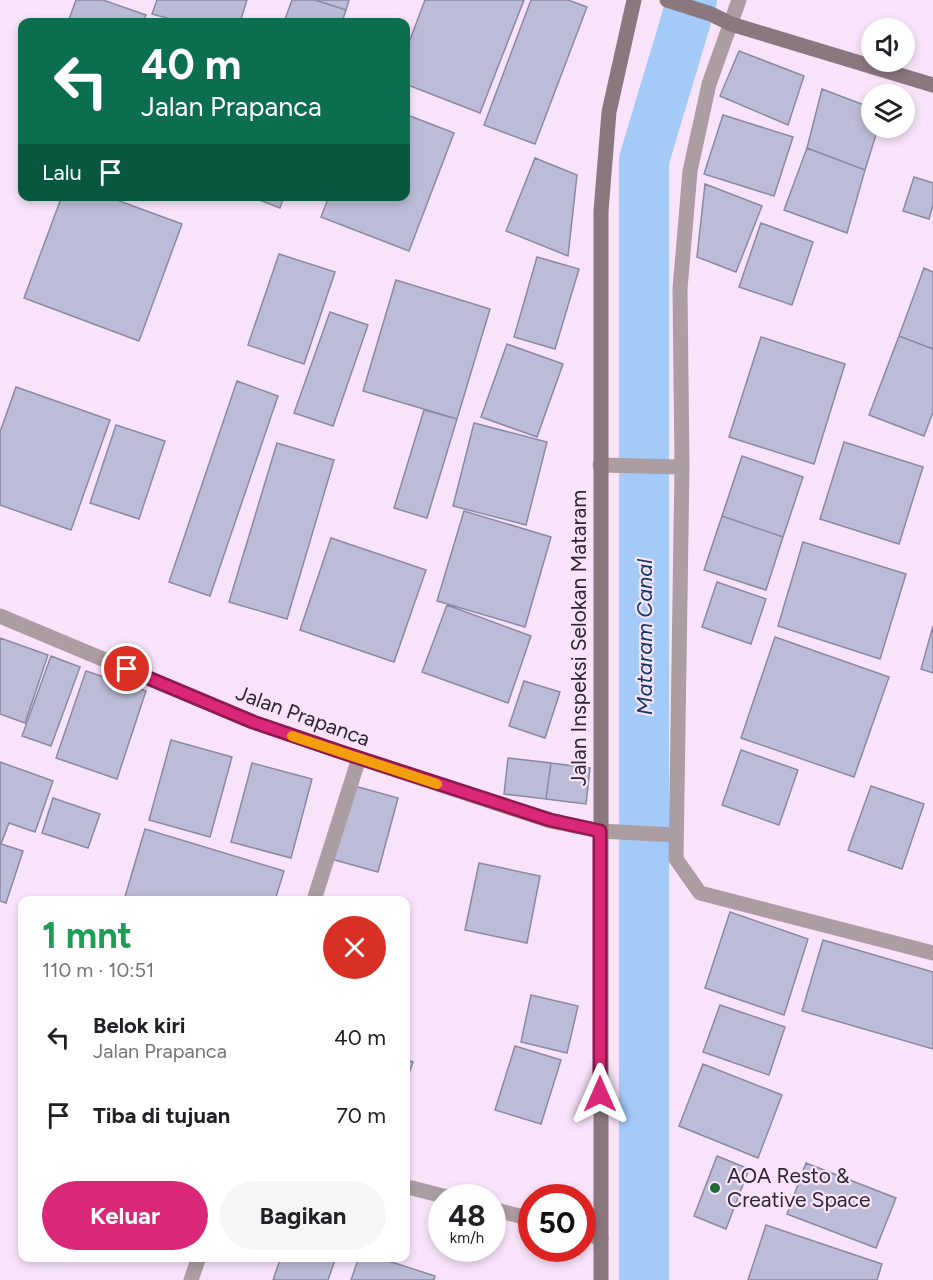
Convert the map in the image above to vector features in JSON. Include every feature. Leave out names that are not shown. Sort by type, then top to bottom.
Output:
[{"type":"main road","name":"Jalan Inspeksi Selokan Mataram","points":[[601,1280],[601,211],[609,112],[634,0]]},
{"type":"main road","points":[[667,0],[711,14],[731,24],[933,85]]},
{"type":"street","points":[[739,0],[709,84],[690,171],[680,289],[682,467],[670,835],[676,859],[700,893],[933,953]]},
{"type":"street","points":[[600,465],[682,467]]},
{"type":"street","name":"Jalan Prapanca","points":[[0,616],[253,722],[359,758],[550,820],[624,834],[670,835]]},
{"type":"street","points":[[315,896],[359,758]]},
{"type":"street","points":[[411,1188],[428,1192]]},
{"type":"street","points":[[596,1237],[601,1238]]},
{"type":"street","points":[[191,1280],[197,1262]]},
{"type":"building","points":[[76,0],[103,0],[146,15],[145,18],[69,18]]},
{"type":"building","points":[[157,0],[247,0],[241,18],[166,18],[152,14]]},
{"type":"building","points":[[292,0],[315,0],[346,10],[343,18],[285,18]]},
{"type":"building","points":[[315,0],[349,0],[346,10]]},
{"type":"building","points":[[425,0],[524,0],[480,113],[410,86],[410,40]]},
{"type":"building","points":[[531,0],[568,0],[587,7],[535,144],[484,125]]},
{"type":"building","points":[[739,51],[804,76],[788,125],[720,96]]},
{"type":"building","points":[[822,89],[861,104],[861,138],[875,138],[865,170],[807,148]]},
{"type":"building","points":[[723,115],[793,137],[774,196],[704,174]]},
{"type":"building","points":[[410,116],[454,133],[409,251],[321,217],[327,201],[410,201]]},
{"type":"building","points":[[807,148],[865,170],[847,233],[784,210]]},
{"type":"building","points":[[535,158],[577,175],[568,256],[506,231]]},
{"type":"building","points":[[914,177],[933,183],[933,205],[929,219],[903,211]]},
{"type":"building","points":[[705,184],[762,206],[736,272],[697,257]]},
{"type":"building","points":[[60,201],[120,201],[182,224],[139,341],[24,298]]},
{"type":"building","points":[[262,201],[282,201],[280,208]]},
{"type":"building","points":[[761,223],[813,242],[792,305],[739,287]]},
{"type":"building","points":[[279,254],[335,272],[304,364],[248,345]]},
{"type":"building","points":[[537,257],[579,269],[555,349],[514,337]]},
{"type":"building","points":[[924,268],[933,272],[933,349],[899,336]]},
{"type":"building","points":[[396,280],[490,309],[457,419],[363,391]]},
{"type":"building","points":[[330,312],[368,325],[333,426],[294,413]]},
{"type":"building","points":[[899,336],[933,349],[933,412],[924,436],[869,415]]},
{"type":"building","points":[[761,337],[845,364],[814,464],[729,437]]},
{"type":"building","points":[[507,344],[563,364],[537,437],[481,417]]},
{"type":"building","points":[[237,381],[278,396],[210,596],[169,582]]},
{"type":"building","points":[[16,387],[110,420],[71,530],[0,505],[0,432]]},
{"type":"building","points":[[424,410],[457,419],[427,518],[394,508]]},
{"type":"building","points":[[474,423],[547,442],[526,525],[453,506]]},
{"type":"building","points":[[116,425],[165,441],[139,519],[90,503]]},
{"type":"building","points":[[844,442],[923,467],[899,544],[820,519]]},
{"type":"building","points":[[277,443],[334,460],[287,619],[229,602]]},
{"type":"building","points":[[742,456],[803,477],[783,537],[722,516]]},
{"type":"building","points":[[464,511],[551,537],[525,627],[437,601]]},
{"type":"building","points":[[722,516],[783,537],[766,590],[704,570]]},
{"type":"building","points":[[331,538],[426,570],[394,662],[300,630]]},
{"type":"building","points":[[803,542],[906,574],[880,659],[778,626]]},
{"type":"building","points":[[717,582],[766,599],[751,644],[702,627]]},
{"type":"building","points":[[447,605],[531,636],[508,703],[422,672]]},
{"type":"building","points":[[933,626],[933,673],[921,669]]},
{"type":"building","points":[[775,637],[889,677],[854,777],[741,738]]},
{"type":"building","points":[[0,638],[48,655],[25,723],[0,714]]},
{"type":"building","points":[[51,656],[80,667],[51,746],[22,736]]},
{"type":"building","points":[[86,671],[146,691],[117,779],[56,758]]},
{"type":"building","points":[[524,681],[560,692],[545,738],[509,726]]},
{"type":"building","points":[[171,740],[232,757],[210,837],[149,820]]},
{"type":"building","points":[[741,750],[798,770],[779,825],[722,805]]},
{"type":"building","points":[[508,758],[551,763],[546,799],[504,794]]},
{"type":"building","points":[[0,762],[53,781],[35,832],[9,823],[1,844],[23,851],[6,903],[0,901]]},
{"type":"building","points":[[252,763],[312,779],[291,858],[231,842]]},
{"type":"building","points":[[551,763],[590,768],[586,804],[546,799]]},
{"type":"building","points":[[351,785],[398,798],[378,872],[331,859]]},
{"type":"building","points":[[871,786],[924,804],[902,869],[848,850]]},
{"type":"building","points":[[53,798],[100,814],[88,848],[42,833]]},
{"type":"building","points":[[145,829],[284,871],[276,896],[125,896]]},
{"type":"building","points":[[479,863],[540,876],[527,943],[465,930]]},
{"type":"building","points":[[730,912],[808,939],[784,1015],[705,988]]},
{"type":"building","points":[[823,940],[933,972],[933,1049],[802,1011]]},
{"type":"building","points":[[531,995],[578,1006],[567,1053],[521,1042]]},
{"type":"building","points":[[720,1005],[785,1027],[769,1075],[703,1052]]},
{"type":"building","points":[[515,1046],[561,1060],[541,1124],[495,1110]]},
{"type":"building","points":[[703,1064],[782,1095],[758,1158],[679,1126]]},
{"type":"building","points":[[717,1156],[749,1169],[726,1229],[694,1216]]},
{"type":"building","points":[[806,1163],[896,1198],[876,1248],[787,1214]]},
{"type":"building","points":[[766,1225],[882,1264],[877,1280],[748,1280]]},
{"type":"building","points":[[279,1262],[334,1262],[328,1280],[273,1280]]},
{"type":"building","points":[[357,1262],[392,1262],[435,1276],[434,1280],[351,1280]]},
{"type":"waterway","name":"Mataram Canal","points":[[644,1280],[644,160],[692,0]]},
{"type":"slow traffic","points":[[292,736],[437,784]]},
{"type":"place","name":"AOA Resto & Creative Space","points":[[715,1188]]},
{"type":"route","points":[[127,669],[253,722],[550,820],[600,831],[600,1094]]}]
